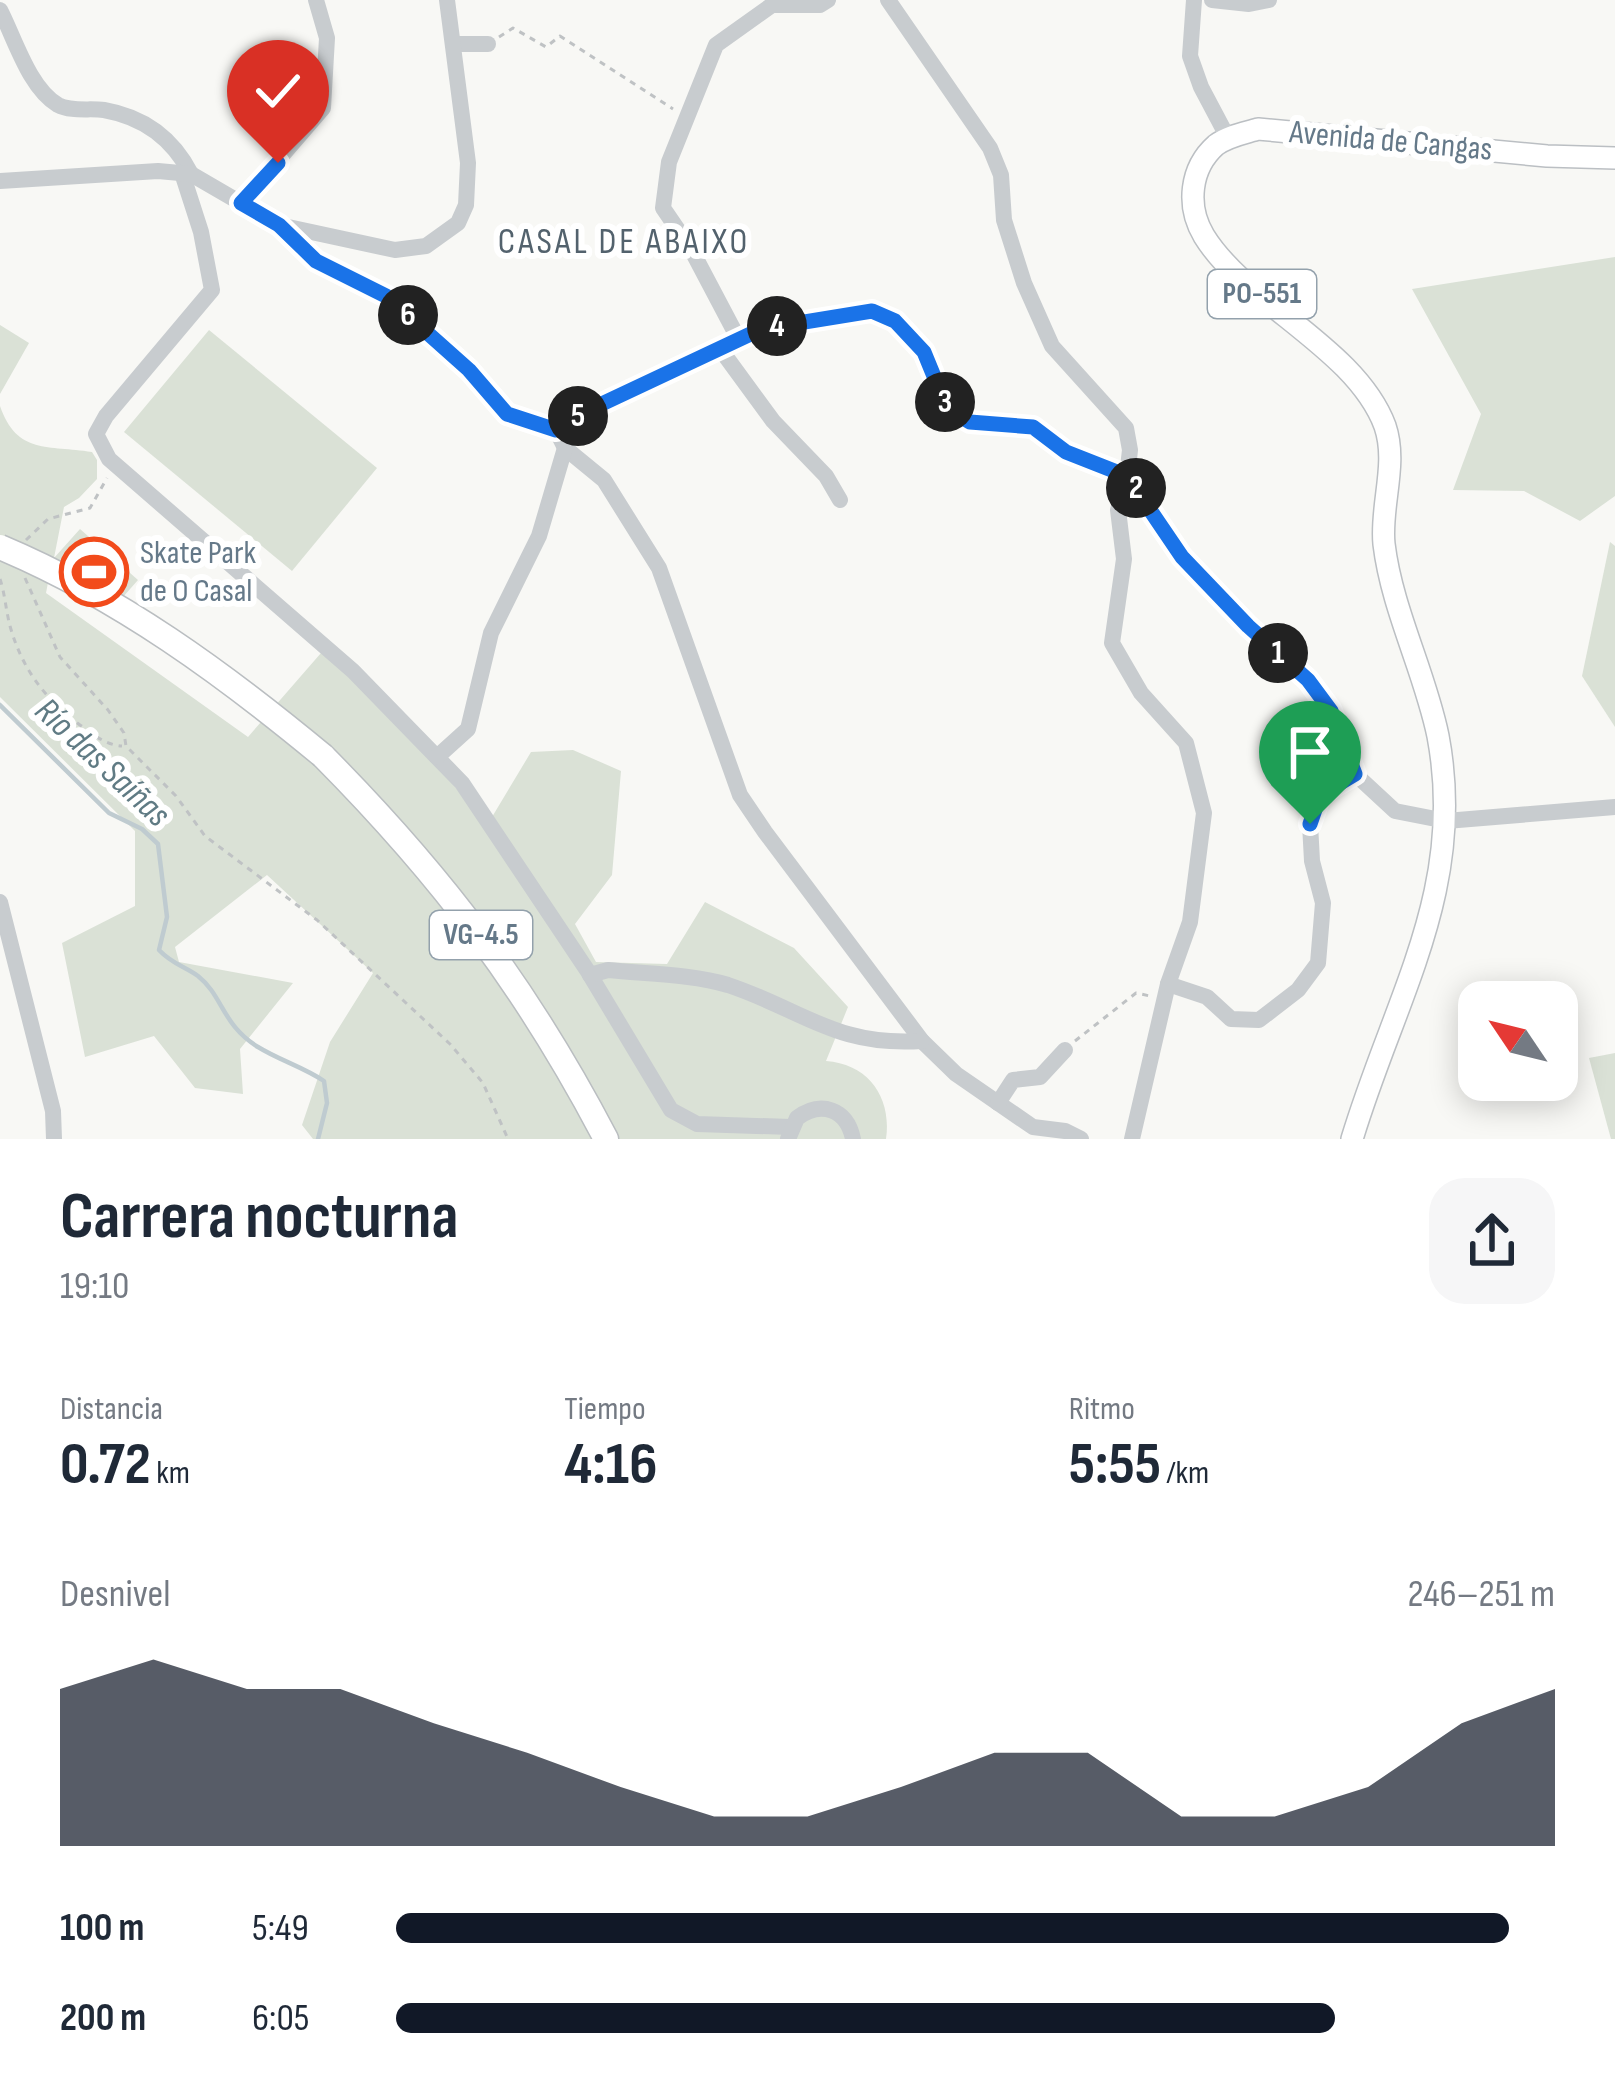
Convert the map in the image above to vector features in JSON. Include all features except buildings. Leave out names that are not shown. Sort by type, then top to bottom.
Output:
[{"type":"highway","name":"VG-4.5","points":[[11,548],[147,623],[323,755],[420,857],[473,922],[552,1042],[606,1139]]},
{"type":"main road","name":"Avenida de Cangas","points":[[1228,138],[1258,129],[1615,158]]},
{"type":"main road","name":"PO-551","points":[[1228,138],[1203,162],[1192,183],[1194,210],[1203,235],[1343,367],[1385,427],[1389,460],[1384,542],[1437,734],[1446,821],[1436,893],[1424,941],[1352,1139]]},
{"type":"street","points":[[241,203],[323,109],[327,38],[316,0]]},
{"type":"street","points":[[279,225],[395,250],[426,246],[458,223],[466,206],[468,163],[447,0]]},
{"type":"street","points":[[739,340],[691,249],[663,208],[669,162],[716,45],[772,5],[820,5],[828,0]]},
{"type":"street","points":[[865,0],[890,3],[990,148],[1001,176],[1004,220],[1024,283],[1052,346],[1126,428],[1130,450],[1118,510],[1124,559],[1112,643],[1141,693],[1186,742],[1204,813],[1190,922],[1168,984],[1132,1139]]},
{"type":"street","points":[[1194,0],[1190,56],[1228,138]]},
{"type":"street","points":[[1212,0],[1249,4],[1269,0]]},
{"type":"street","points":[[0,10],[41,91],[61,108],[107,110],[157,131],[178,149],[201,232],[212,290],[106,416],[96,434],[109,459],[353,671],[462,783],[590,975],[670,1110],[697,1124],[788,1135],[806,1112],[827,1108],[845,1120],[853,1139]]},
{"type":"street","points":[[453,44],[488,44]]},
{"type":"street","points":[[0,181],[158,171],[186,174],[212,184],[279,225],[316,261],[386,296],[469,370],[507,414],[556,430],[566,448],[604,480],[658,568],[740,795],[922,1041],[956,1075],[1033,1127],[1065,1131],[1081,1139]]},
{"type":"street","points":[[556,430],[574,417],[761,329],[872,311],[895,321],[924,352],[947,408],[970,422],[1033,427],[1066,452],[1127,476],[1182,557],[1308,680],[1331,711],[1355,774],[1395,812],[1446,821],[1615,807]]},
{"type":"street","points":[[722,350],[772,421],[826,476],[840,500]]},
{"type":"street","points":[[437,757],[467,729],[491,633],[538,536],[566,448]]},
{"type":"street","points":[[1168,984],[1208,998],[1231,1019],[1258,1020],[1298,990],[1318,963],[1322,923],[1310,824],[1320,795],[1355,774]]},
{"type":"street","points":[[0,902],[53,1112],[54,1139]]},
{"type":"street","points":[[590,975],[608,970],[725,984],[843,1036],[922,1041]]},
{"type":"street","points":[[998,1103],[1013,1080],[1040,1077],[1064,1050]]},
{"type":"path","points":[[488,44],[513,28],[546,46],[560,36],[687,118]]},
{"type":"path","points":[[11,548],[48,519],[90,508],[107,484],[109,459]]},
{"type":"path","points":[[24,572],[60,657],[108,710],[124,733],[125,746],[176,796],[205,836],[317,920],[450,1043],[483,1083],[508,1139]]},
{"type":"path","points":[[0,579],[12,632],[31,679],[96,736],[112,746],[125,746]]},
{"type":"path","points":[[1064,1050],[1136,992]]},
{"type":"shaded area","points":[[1615,257],[1615,496],[1580,521],[1524,491],[1453,490],[1481,414],[1412,289]]},
{"type":"shaded area","points":[[0,325],[29,343],[0,394]]},
{"type":"shaded area","points":[[209,330],[377,468],[292,571],[124,432]]},
{"type":"shaded area","points":[[0,406],[15,433],[25,440],[92,452],[97,460],[97,479],[64,507],[54,558],[80,529],[138,580],[108,614],[51,567],[46,593],[248,737],[321,653],[410,734],[486,827],[531,752],[573,750],[621,771],[612,875],[575,924],[596,962],[667,964],[705,902],[794,948],[848,1007],[826,1061],[854,1069],[874,1086],[885,1110],[886,1139],[313,1139],[302,1125],[330,1042],[373,973],[267,875],[175,947],[179,962],[293,983],[240,1049],[243,1094],[195,1088],[154,1036],[85,1057],[62,943],[135,906],[135,831],[0,697]]},
{"type":"shaded area","points":[[1610,542],[1615,546],[1615,727],[1582,676]]},
{"type":"shaded area","points":[[1615,1053],[1615,1139],[1611,1139],[1589,1058]]},
{"type":"waterway","name":"Río das Saíñas","points":[[0,705],[109,813],[142,829],[158,844],[167,917],[159,950],[206,984],[246,1038],[324,1081],[327,1103],[318,1139]]},
{"type":"place","name":"Skate Park de O Casal","points":[[94,572]]},
{"type":"district","name":"CASAL DE ABAIXO","points":[[624,242]]},
{"type":"route","points":[[278,163],[241,203],[249,211],[279,225],[316,261],[386,296],[469,370],[507,414],[556,430],[574,417],[761,329],[872,311],[895,321],[924,352],[947,408],[970,422],[1033,427],[1066,452],[1127,476],[1182,557],[1308,680],[1331,711],[1355,774],[1320,795],[1310,824]]}]
